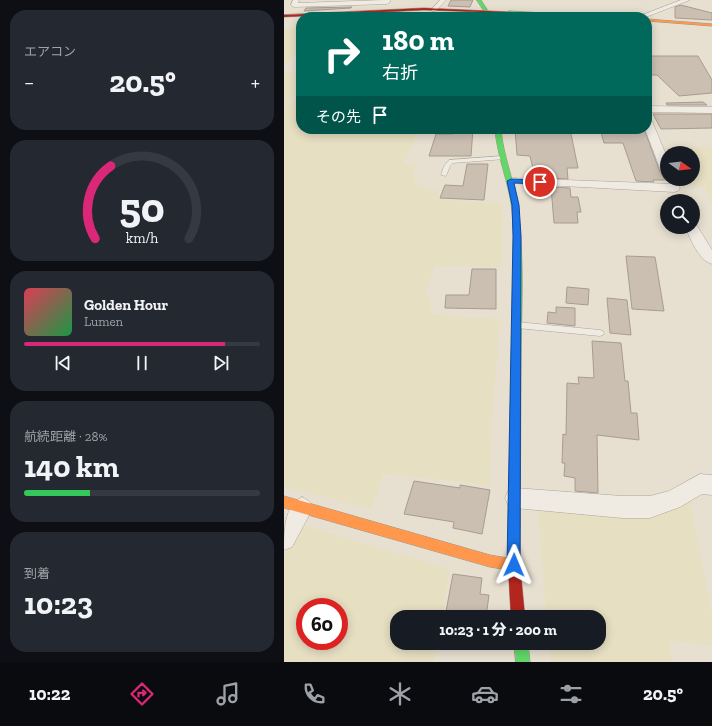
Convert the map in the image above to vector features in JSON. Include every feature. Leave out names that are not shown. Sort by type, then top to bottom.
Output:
[{"type":"street","points":[[296,0],[294,5],[339,2],[387,2],[388,0]]},
{"type":"street","points":[[434,10],[443,0]]},
{"type":"street","points":[[479,0],[487,12]]},
{"type":"street","points":[[652,13],[687,0]]},
{"type":"street","points":[[335,12],[339,2]]},
{"type":"street","points":[[384,12],[434,10],[461,12]]},
{"type":"street","points":[[284,16],[296,16]]},
{"type":"street","points":[[652,20],[712,25]]},
{"type":"street","points":[[652,109],[712,110]]},
{"type":"street","points":[[498,134],[498,143],[511,181],[515,205],[517,236],[514,565],[517,610]]},
{"type":"street","points":[[652,134],[660,154]]},
{"type":"street","points":[[511,181],[660,183]]},
{"type":"street","points":[[694,234],[700,245],[712,259]]},
{"type":"street","points":[[515,498],[622,507],[650,506],[673,500],[700,484],[712,485]]},
{"type":"street","points":[[284,539],[293,505],[490,561],[514,565]]},
{"type":"street","points":[[522,650],[523,662]]},
{"type":"lane","points":[[444,175],[446,166],[451,161],[503,158]]},
{"type":"lane","points":[[516,325],[600,333]]},
{"type":"shaded area","points":[[296,28],[296,53],[284,65],[284,29]]},
{"type":"shaded area","points":[[284,72],[296,73],[296,96],[284,104]]},
{"type":"shaded area","points":[[296,99],[296,134],[418,134],[404,164],[416,165],[413,175],[417,186],[439,191],[437,199],[502,204],[502,267],[434,266],[426,294],[431,302],[431,313],[467,318],[500,319],[492,422],[490,485],[383,474],[372,509],[284,487],[284,107]]},
{"type":"shaded area","points":[[700,147],[712,147],[712,202],[705,187],[692,186],[700,186]]},
{"type":"shaded area","points":[[690,499],[712,614],[712,646],[670,640],[672,662],[551,662],[550,650],[606,650],[606,610],[545,610],[538,508]]},
{"type":"shaded area","points":[[306,526],[450,569],[443,610],[390,610],[390,650],[436,650],[434,662],[284,662],[284,554],[297,530]]},
{"type":"building","points":[[451,0],[473,0],[470,7],[448,6]]},
{"type":"building","points":[[681,5],[712,13],[712,20],[675,18],[675,7]]},
{"type":"building","points":[[352,7],[351,8],[304,11],[306,8]]},
{"type":"building","points":[[652,56],[698,56],[712,80],[712,93],[679,96],[657,75],[652,75]]},
{"type":"building","points":[[703,102],[707,105],[667,105],[666,103]]},
{"type":"building","points":[[653,114],[712,114],[712,128],[661,129]]},
{"type":"building","points":[[436,134],[473,134],[471,156],[429,156]]},
{"type":"building","points":[[515,134],[571,134],[578,168],[567,168],[568,179],[535,177],[530,156],[517,155]]},
{"type":"building","points":[[601,134],[646,134],[660,172],[660,180],[653,180],[654,182],[636,181],[623,143],[604,143]]},
{"type":"building","points":[[467,164],[488,164],[484,200],[440,198],[445,185],[463,186]]},
{"type":"building","points":[[551,187],[570,188],[571,197],[578,197],[581,212],[577,212],[578,223],[554,223]]},
{"type":"building","points":[[626,256],[655,257],[664,311],[632,309]]},
{"type":"building","points":[[472,269],[496,269],[496,309],[445,308],[446,295],[469,295]]},
{"type":"building","points":[[567,287],[589,289],[588,305],[566,303]]},
{"type":"building","points":[[607,298],[627,300],[631,335],[610,333]]},
{"type":"building","points":[[556,307],[575,308],[575,326],[547,323],[548,312],[556,313]]},
{"type":"building","points":[[592,341],[621,343],[625,381],[628,381],[631,413],[637,413],[639,440],[597,435],[598,493],[575,491],[575,478],[564,476],[565,463],[562,463],[563,434],[566,435],[567,383],[579,384],[578,377],[594,378]]},
{"type":"building","points":[[414,481],[460,488],[460,485],[490,490],[482,534],[453,528],[454,522],[404,514]]},
{"type":"building","points":[[453,574],[482,578],[480,594],[489,595],[487,610],[446,610]]},
{"type":"traffic: fast","points":[[479,0],[487,12]]},
{"type":"traffic: fast","points":[[498,134],[515,209],[517,229],[518,268],[516,367]]},
{"type":"traffic: fast","points":[[522,650],[523,662]]},
{"type":"traffic: slow","points":[[652,20],[712,25]]},
{"type":"traffic: slow","points":[[284,502],[490,561],[514,565]]},
{"type":"traffic: jam","points":[[364,12],[424,9],[510,12]]},
{"type":"traffic: jam","points":[[284,16],[296,15]]},
{"type":"traffic: jam","points":[[516,367],[514,565],[517,610]]},
{"type":"route","points":[[514,565],[517,236],[515,205],[511,181],[540,182]]}]
